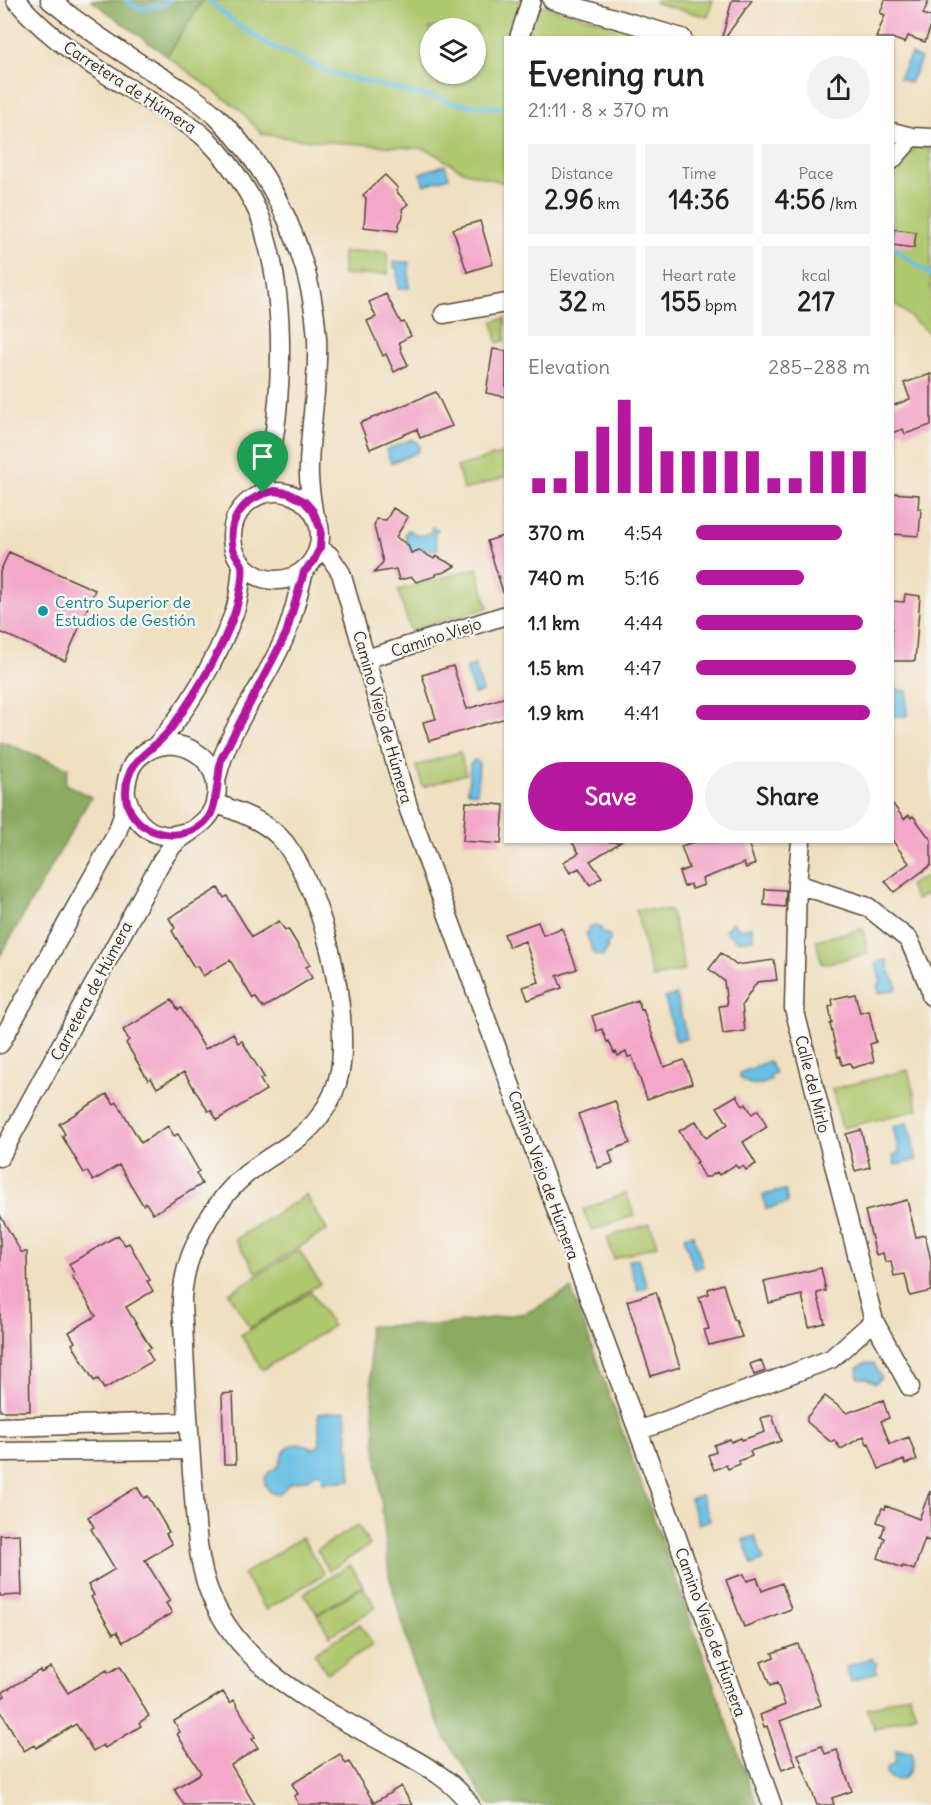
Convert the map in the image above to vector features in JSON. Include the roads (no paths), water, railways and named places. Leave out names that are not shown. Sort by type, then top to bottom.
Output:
[{"type":"street","name":"Carretera de Húmera","points":[[16,0],[25,11],[60,41],[203,136],[235,172],[259,213],[273,260],[279,328],[279,386],[276,419],[263,493]]},
{"type":"street","name":"Carretera de Húmera","points":[[50,0],[83,27],[175,86],[217,117],[249,156],[278,198],[305,268],[317,338],[308,468],[313,511]]},
{"type":"street","points":[[520,36],[531,0]]},
{"type":"street","points":[[552,0],[678,36]]},
{"type":"street","points":[[894,132],[912,137],[931,138]]},
{"type":"street","points":[[894,158],[912,137]]},
{"type":"street","points":[[444,314],[504,303]]},
{"type":"street","points":[[125,793],[130,810],[143,826],[164,836],[190,832],[208,818],[215,803],[216,781],[221,759],[286,634],[304,572],[313,562],[320,548],[321,530],[313,511],[304,501],[288,493],[275,491],[263,493],[244,505],[235,518],[231,534],[234,552],[242,566],[258,578],[277,582],[304,572]]},
{"type":"street","name":"Camino Viejo de Húmera","points":[[320,548],[329,555],[341,573],[409,810],[638,1431],[772,1805]]},
{"type":"street","points":[[0,1044],[116,835],[123,815],[128,774],[138,758],[155,747],[171,729],[212,663],[234,615],[240,591],[242,566]]},
{"type":"street","name":"Camino Viejo","points":[[366,659],[504,616]]},
{"type":"street","points":[[155,747],[174,744],[194,750],[209,763],[216,781]]},
{"type":"street","points":[[215,803],[264,823],[284,842],[297,863],[314,899],[334,966],[342,1036],[340,1072],[332,1096],[321,1115],[306,1134],[242,1177],[221,1201],[203,1228],[190,1258],[182,1299],[188,1422],[199,1555],[209,1592],[230,1631],[240,1644],[280,1681],[314,1703],[432,1770],[463,1794],[470,1805]]},
{"type":"street","name":"Carretera de Húmera","points":[[0,1157],[162,860],[174,844],[190,832]]},
{"type":"street","name":"Calle del Mirlo","points":[[801,843],[797,884],[794,1008],[874,1321],[910,1387]]},
{"type":"street","points":[[797,884],[868,907],[909,940],[930,988],[931,996]]},
{"type":"street","points":[[638,1431],[831,1359],[874,1321]]},
{"type":"street","points":[[0,1427],[188,1422]]},
{"type":"street","points":[[0,1452],[190,1450]]},
{"type":"water","points":[[911,54],[921,59],[910,83],[899,78]]},
{"type":"water","points":[[445,165],[449,177],[424,185],[420,173]]},
{"type":"water","points":[[394,262],[409,262],[409,288],[398,288],[397,268],[394,268]]},
{"type":"water","points":[[413,439],[414,442],[417,441],[420,448],[417,449],[418,452],[391,463],[386,450]]},
{"type":"water","points":[[432,527],[438,529],[434,535],[438,549],[428,548],[411,553],[405,534],[408,530],[419,536],[430,533]]},
{"type":"water","points":[[475,665],[483,692],[474,694],[466,668]]},
{"type":"water","points":[[894,688],[907,691],[907,716],[894,716]]},
{"type":"water","points":[[475,760],[479,763],[477,793],[468,792],[470,764]]},
{"type":"water","points":[[732,922],[741,929],[752,927],[753,939],[737,941],[725,931]]},
{"type":"water","points":[[594,925],[610,936],[610,941],[606,944],[608,948],[603,956],[594,954],[586,933],[589,932],[589,927]]},
{"type":"water","points":[[887,960],[889,972],[891,972],[893,981],[895,980],[897,989],[879,993],[877,985],[881,984],[876,962]]},
{"type":"water","points":[[676,995],[687,1038],[676,1041],[665,998]]},
{"type":"water","points":[[769,1061],[775,1073],[770,1076],[771,1080],[755,1084],[747,1083],[740,1077],[740,1073]]},
{"type":"water","points":[[908,1123],[917,1160],[895,1165],[893,1155],[899,1153],[893,1127]]},
{"type":"water","points":[[785,1190],[788,1203],[766,1209],[763,1195]]},
{"type":"water","points":[[693,1234],[703,1266],[694,1269],[684,1237]]},
{"type":"water","points":[[638,1258],[647,1287],[638,1290],[628,1261]]},
{"type":"water","points":[[867,1363],[874,1364],[881,1377],[876,1383],[866,1378],[858,1378],[857,1368]]},
{"type":"water","points":[[346,1411],[351,1480],[323,1482],[322,1474],[317,1472],[308,1479],[290,1483],[279,1494],[271,1493],[265,1485],[265,1478],[269,1472],[279,1466],[283,1453],[290,1446],[300,1444],[313,1449],[320,1445],[318,1414]]},
{"type":"water","points":[[701,1495],[710,1520],[698,1524],[690,1499]]},
{"type":"water","points":[[755,1536],[764,1560],[752,1565],[743,1540]]},
{"type":"water","points":[[872,1658],[873,1662],[877,1663],[875,1668],[877,1672],[851,1681],[846,1667]]},
{"type":"water","points":[[896,1750],[911,1753],[912,1759],[906,1776],[897,1780],[886,1774],[887,1769],[895,1763]]},
{"type":"waterway","points":[[126,0],[139,9],[165,4],[169,0]]},
{"type":"waterway","points":[[208,0],[237,24],[269,45],[334,74],[460,104],[500,108]]},
{"type":"waterway","points":[[894,248],[931,275]]},
{"type":"place","name":"Centro Superior de Estudios de Gestión","points":[[43,611]]}]
